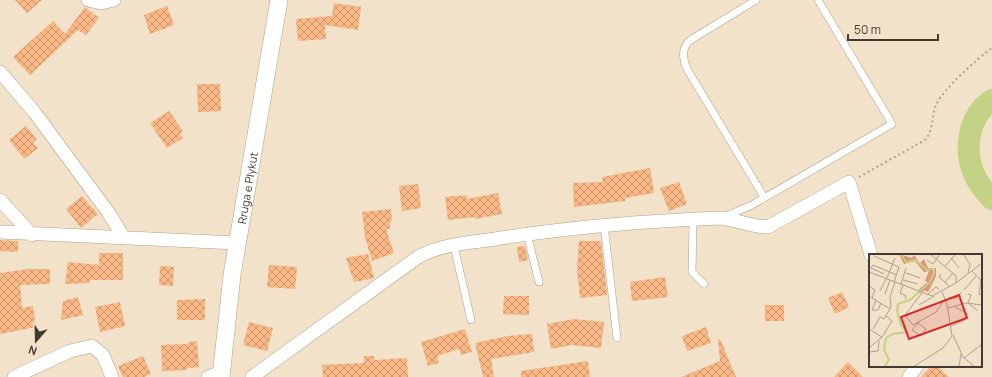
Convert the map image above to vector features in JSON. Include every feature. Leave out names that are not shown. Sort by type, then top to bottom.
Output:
[{"type":"street","points":[[88,0],[101,3],[114,0]]},
{"type":"street","name":"Rruga e Plykut","points":[[216,375],[279,0]]},
{"type":"street","points":[[0,72],[35,113],[108,212],[124,238]]},
{"type":"street","points":[[252,377],[418,257],[437,249],[527,234],[604,225],[693,219],[733,219],[754,226],[768,227],[849,182],[872,254]]},
{"type":"street","points":[[0,200],[32,235]]},
{"type":"street","points":[[0,232],[32,235],[237,243]]},
{"type":"street","points":[[14,377],[70,351],[92,346],[103,355],[112,377]]},
{"type":"street","points":[[909,377],[916,367]]},
{"type":"lane","points":[[756,0],[689,41],[685,46],[683,53],[687,69],[764,197]]},
{"type":"lane","points":[[722,218],[740,211],[892,124],[818,0]]},
{"type":"lane","points":[[693,219],[692,272],[704,284]]},
{"type":"lane","points":[[604,225],[617,338]]},
{"type":"lane","points":[[527,234],[539,282]]},
{"type":"lane","points":[[454,246],[471,320]]},
{"type":"path","points":[[849,182],[925,140],[931,131],[933,112],[943,94],[992,48]]},
{"type":"building","points":[[15,0],[42,0],[27,13]]},
{"type":"building","points":[[334,3],[361,7],[358,30],[325,25],[326,39],[298,41],[296,19],[332,16]]},
{"type":"building","points":[[167,6],[174,25],[150,34],[144,15]]},
{"type":"building","points":[[85,7],[99,18],[86,35],[78,30],[30,75],[13,57],[53,21],[65,34]]},
{"type":"building","points":[[197,84],[220,84],[221,111],[198,112]]},
{"type":"building","points":[[169,111],[183,131],[180,134],[183,138],[167,148],[150,123]]},
{"type":"building","points":[[26,126],[37,139],[33,143],[38,148],[24,159],[9,140]]},
{"type":"building","points":[[650,168],[654,193],[625,198],[625,201],[574,207],[573,183],[603,182],[602,177]]},
{"type":"building","points":[[679,182],[687,204],[669,211],[660,188]]},
{"type":"building","points":[[418,184],[421,208],[402,211],[399,186]]},
{"type":"building","points":[[498,193],[502,214],[475,219],[475,217],[448,220],[445,197],[467,195],[467,199]]},
{"type":"building","points":[[82,196],[98,214],[81,228],[66,209]]},
{"type":"building","points":[[391,209],[392,221],[390,221],[390,229],[386,229],[394,253],[372,261],[365,237],[362,212]]},
{"type":"building","points":[[0,240],[18,241],[18,252],[0,251]]},
{"type":"building","points":[[579,241],[601,241],[607,295],[580,298],[577,270]]},
{"type":"building","points":[[525,246],[528,260],[519,262],[517,247]]},
{"type":"building","points":[[99,253],[123,253],[123,280],[90,280],[89,283],[65,284],[68,262],[99,265]]},
{"type":"building","points":[[368,254],[374,278],[354,282],[346,258]]},
{"type":"building","points":[[269,265],[297,267],[295,289],[267,287]]},
{"type":"building","points":[[160,266],[174,267],[173,286],[159,285]]},
{"type":"building","points":[[29,269],[50,269],[50,284],[20,285],[22,308],[33,306],[36,327],[0,334],[0,273]]},
{"type":"building","points":[[665,277],[668,297],[632,301],[630,282]]},
{"type":"building","points":[[842,292],[849,307],[835,314],[828,298]]},
{"type":"building","points":[[504,296],[529,296],[529,315],[503,314]]},
{"type":"building","points":[[78,297],[83,315],[61,320],[63,301]]},
{"type":"building","points":[[205,299],[205,320],[177,320],[177,300]]},
{"type":"building","points":[[120,302],[125,326],[100,332],[95,307]]},
{"type":"building","points":[[765,305],[784,305],[784,321],[765,321]]},
{"type":"building","points":[[574,319],[604,322],[601,348],[572,345],[551,349],[547,324]]},
{"type":"building","points":[[249,322],[273,328],[267,351],[243,345]]},
{"type":"building","points":[[706,327],[711,343],[687,351],[682,336]]},
{"type":"building","points":[[465,329],[472,352],[461,355],[459,349],[437,356],[439,363],[428,366],[421,342]]},
{"type":"building","points":[[532,334],[534,352],[491,359],[494,377],[483,377],[475,343],[508,336]]},
{"type":"building","points":[[718,339],[720,339],[736,377],[681,377],[720,361]]},
{"type":"building","points":[[197,341],[199,367],[187,368],[187,370],[162,371],[161,345],[188,344],[188,342]]},
{"type":"building","points":[[143,356],[151,374],[144,377],[123,377],[118,366]]},
{"type":"building","points":[[364,356],[374,356],[374,360],[407,358],[408,377],[323,377],[322,365],[364,363]]},
{"type":"building","points":[[588,361],[590,377],[521,377],[521,371]]},
{"type":"building","points":[[848,362],[863,377],[834,377]]},
{"type":"building","points":[[930,367],[938,367],[949,377],[921,377]]},
{"type":"waterway","points":[[992,100],[984,107],[973,124],[969,145],[971,166],[976,179],[992,199]]}]
